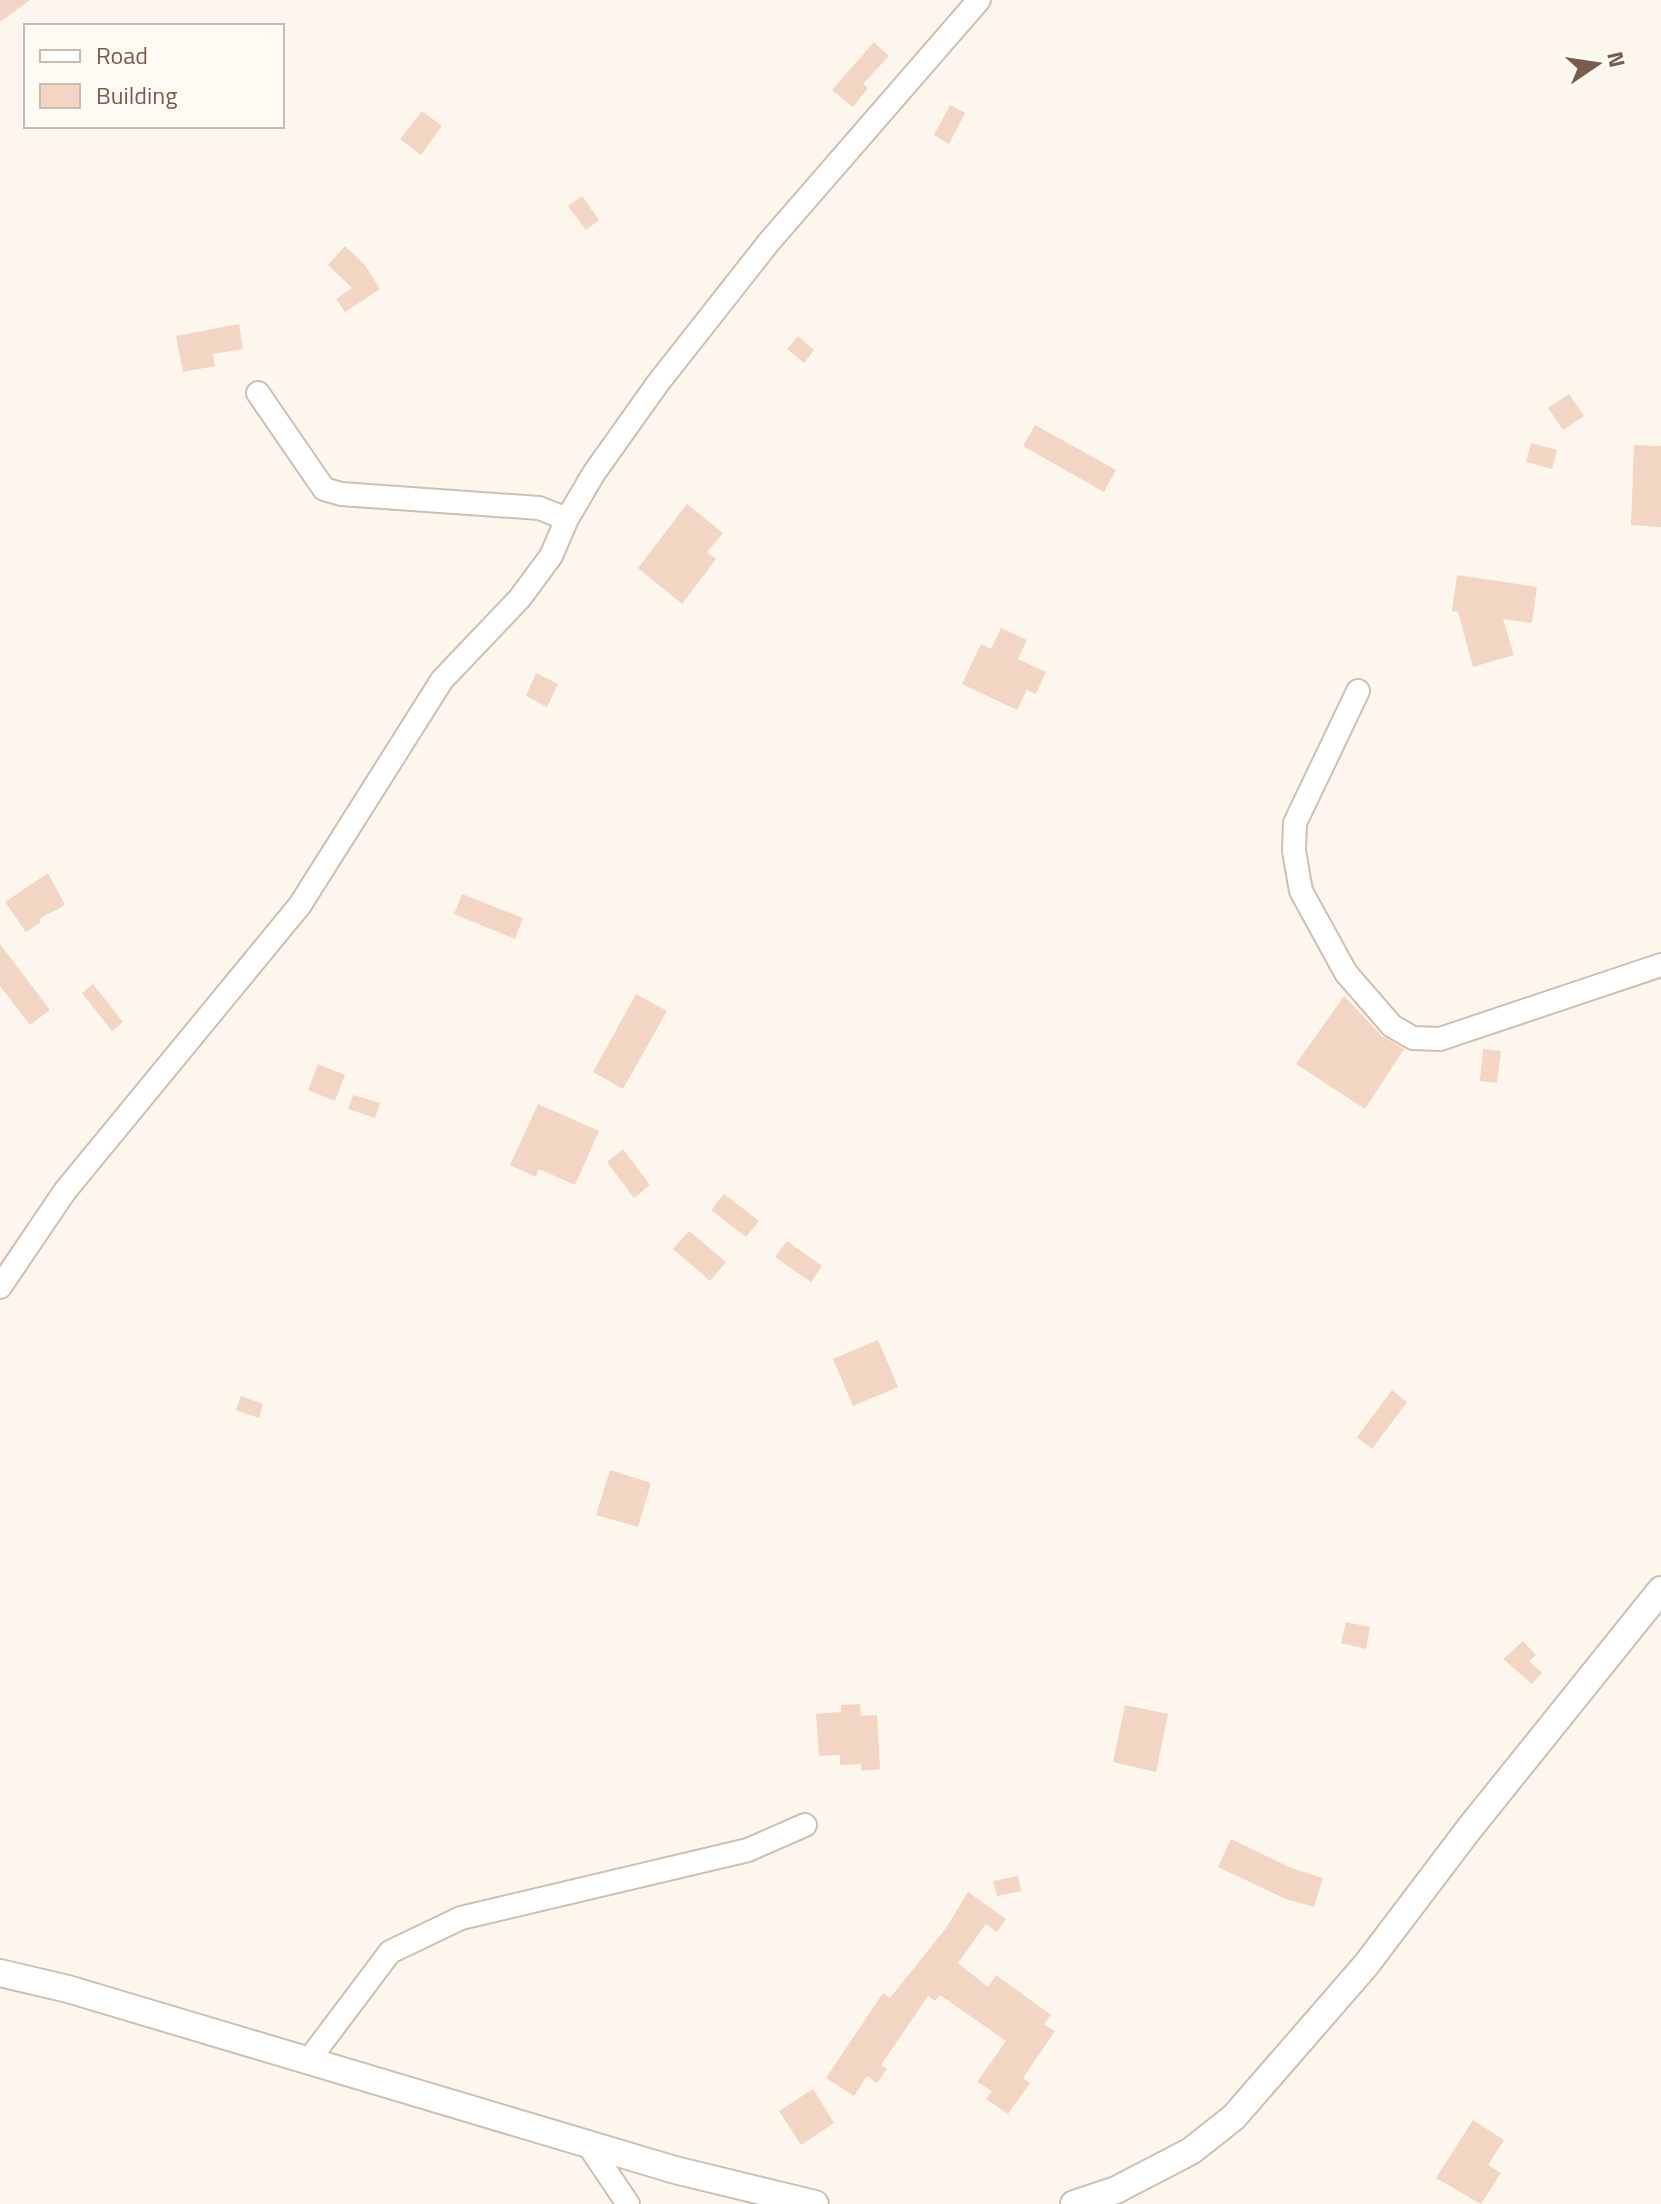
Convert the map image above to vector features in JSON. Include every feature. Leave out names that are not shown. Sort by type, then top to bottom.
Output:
[{"type":"street","points":[[0,1287],[65,1191],[300,905],[442,680],[520,598],[551,556],[567,519],[594,473],[702,327],[769,242],[828,178],[979,0]]},
{"type":"street","points":[[258,393],[324,489],[341,494],[539,508],[567,519]]},
{"type":"street","points":[[1358,691],[1295,823],[1294,851],[1301,891],[1346,973],[1392,1026],[1413,1038],[1440,1039],[1661,965]]},
{"type":"street","points":[[1074,2204],[1116,2190],[1191,2151],[1234,2117],[1366,1965],[1469,1829],[1661,1590]]},
{"type":"street","points":[[308,2061],[390,1952],[418,1936],[461,1918],[748,1850],[805,1825]]},
{"type":"street","points":[[0,1973],[68,1989],[587,2143],[815,2204]]},
{"type":"street","points":[[587,2143],[628,2204]]},
{"type":"building","points":[[0,0],[30,0],[0,22]]},
{"type":"building","points":[[874,42],[889,56],[863,84],[868,88],[853,107],[832,90]]},
{"type":"building","points":[[950,105],[965,113],[949,144],[934,135]]},
{"type":"building","points":[[422,111],[442,126],[421,155],[400,139]]},
{"type":"building","points":[[582,196],[599,220],[586,230],[568,206]]},
{"type":"building","points":[[345,246],[365,265],[380,289],[345,312],[336,299],[352,288],[328,265]]},
{"type":"building","points":[[239,324],[243,349],[213,354],[215,366],[183,372],[176,336]]},
{"type":"building","points":[[798,336],[814,350],[804,363],[787,349]]},
{"type":"building","points":[[1569,394],[1584,416],[1563,430],[1548,408]]},
{"type":"building","points":[[1035,425],[1116,470],[1104,492],[1023,446]]},
{"type":"building","points":[[1531,443],[1557,450],[1552,469],[1526,462]]},
{"type":"building","points":[[1634,445],[1661,446],[1661,527],[1631,525]]},
{"type":"building","points":[[687,504],[723,533],[707,552],[716,559],[682,604],[638,568]]},
{"type":"building","points":[[1457,575],[1537,587],[1532,623],[1503,619],[1514,655],[1473,667],[1458,612],[1452,611]]},
{"type":"building","points":[[1001,628],[1027,640],[1018,659],[1046,672],[1036,694],[1027,690],[1017,710],[962,684],[981,644],[991,649]]},
{"type":"building","points":[[536,673],[558,684],[547,707],[526,696]]},
{"type":"building","points":[[48,873],[65,905],[39,919],[41,922],[26,932],[5,902]]},
{"type":"building","points":[[462,894],[523,918],[515,939],[454,914]]},
{"type":"building","points":[[0,944],[50,1010],[30,1025],[0,986]]},
{"type":"building","points":[[93,984],[123,1022],[112,1031],[82,993]]},
{"type":"building","points":[[636,994],[667,1011],[623,1089],[593,1072]]},
{"type":"building","points":[[1344,996],[1382,1036],[1404,1049],[1365,1109],[1296,1064]]},
{"type":"building","points":[[1483,1049],[1501,1051],[1497,1083],[1480,1081]]},
{"type":"building","points":[[318,1064],[345,1075],[335,1101],[308,1090]]},
{"type":"building","points":[[353,1095],[380,1103],[375,1118],[348,1109]]},
{"type":"building","points":[[538,1104],[599,1131],[575,1185],[539,1169],[536,1177],[510,1165]]},
{"type":"building","points":[[623,1149],[650,1185],[634,1198],[607,1162]]},
{"type":"building","points":[[724,1194],[759,1221],[746,1237],[711,1210]]},
{"type":"building","points":[[689,1231],[726,1262],[710,1281],[673,1249]]},
{"type":"building","points":[[787,1241],[822,1266],[811,1282],[775,1257]]},
{"type":"building","points":[[878,1340],[898,1387],[853,1406],[833,1359]]},
{"type":"building","points":[[1392,1390],[1407,1402],[1372,1449],[1357,1437]]},
{"type":"building","points":[[241,1396],[263,1404],[259,1418],[236,1410]]},
{"type":"building","points":[[610,1470],[651,1483],[638,1527],[596,1515]]},
{"type":"building","points":[[1346,1622],[1370,1627],[1366,1649],[1341,1643]]},
{"type":"building","points":[[1523,1641],[1536,1655],[1529,1661],[1542,1673],[1532,1684],[1503,1659]]},
{"type":"building","points":[[860,1704],[861,1716],[877,1715],[880,1769],[861,1771],[861,1764],[840,1765],[840,1755],[819,1756],[816,1714],[841,1712],[841,1705]]},
{"type":"building","points":[[1125,1705],[1168,1714],[1156,1772],[1113,1762]]},
{"type":"building","points":[[1231,1839],[1291,1868],[1323,1878],[1314,1907],[1286,1899],[1218,1867]]},
{"type":"building","points":[[1018,1876],[1021,1891],[997,1896],[993,1881]]},
{"type":"building","points":[[968,1892],[1006,1919],[997,1932],[986,1924],[958,1963],[988,1987],[996,1975],[1051,2015],[1044,2024],[1055,2031],[1023,2078],[1030,2083],[1008,2114],[986,2099],[992,2091],[977,2082],[1006,2041],[940,1995],[935,2001],[928,1996],[881,2065],[887,2069],[877,2083],[867,2076],[854,2096],[826,2078],[883,1993],[890,1998],[946,1928]]},
{"type":"building","points":[[813,2089],[834,2123],[801,2145],[779,2111]]},
{"type":"building","points":[[1473,2120],[1504,2140],[1488,2165],[1501,2173],[1481,2204],[1436,2178]]}]
